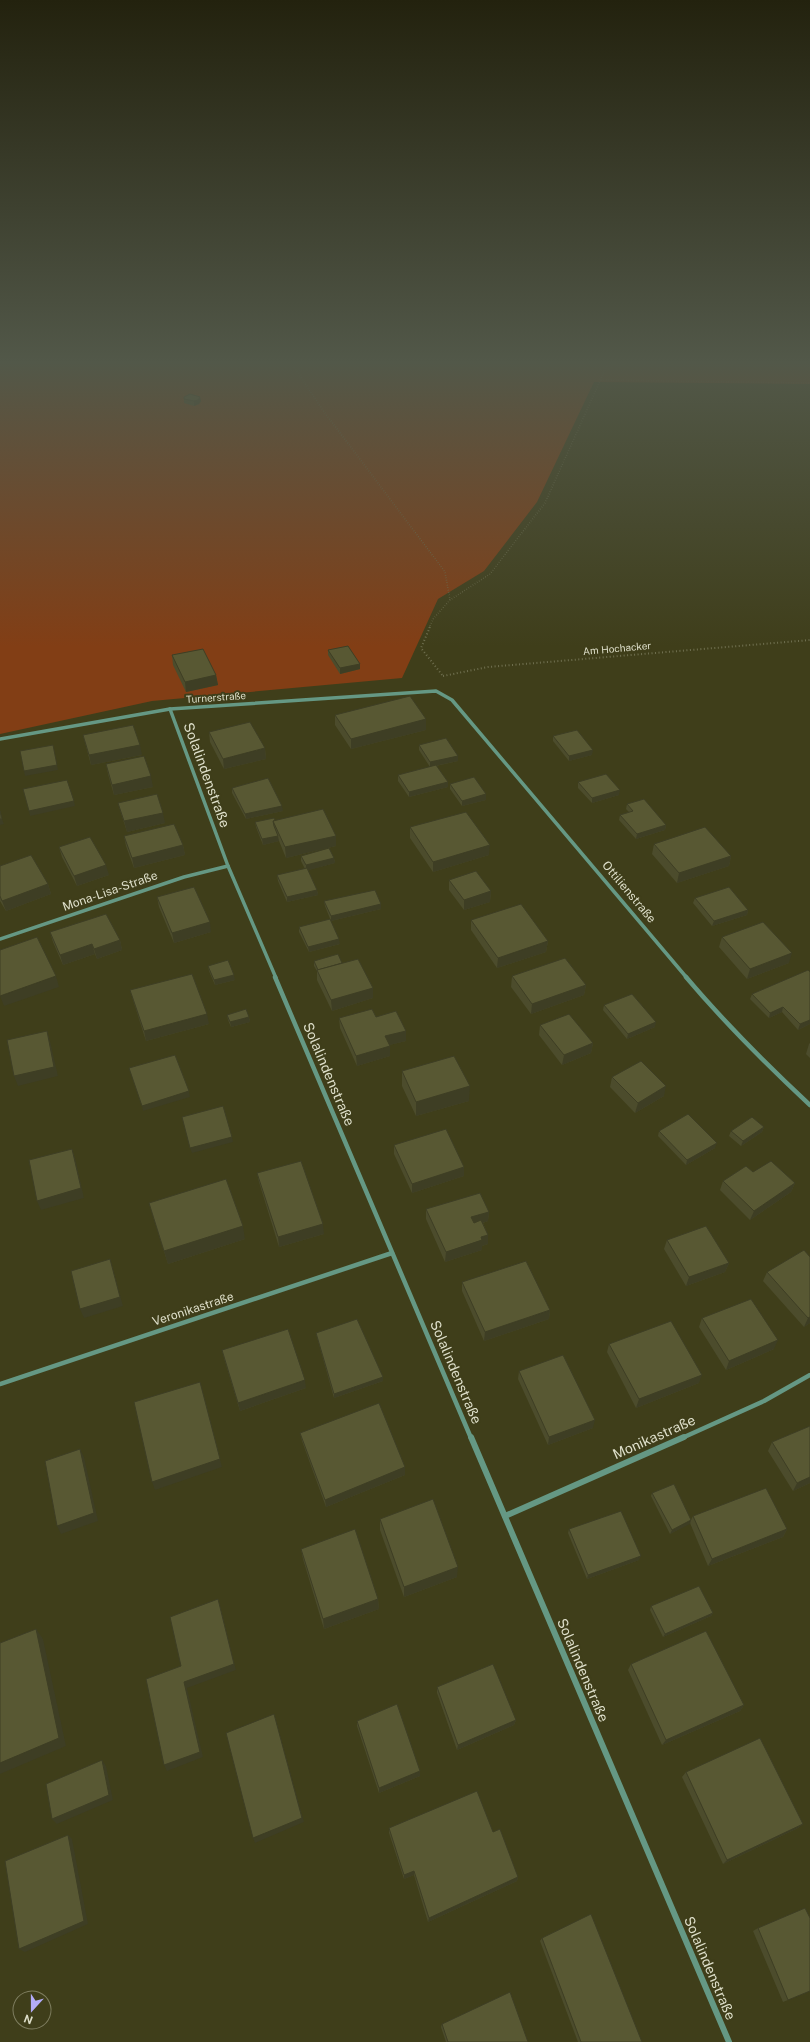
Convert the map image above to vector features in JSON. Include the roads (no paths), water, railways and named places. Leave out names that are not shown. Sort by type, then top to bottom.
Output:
[{"type":"street","name":"Turnerstraße","points":[[0,739],[170,709],[416,691],[436,691]]},
{"type":"street","name":"Ottilienstraße","points":[[436,691],[452,700],[715,1011],[772,1070],[810,1104]]},
{"type":"street","name":"Solalindenstraße","points":[[170,709],[228,866],[729,2042]]},
{"type":"street","name":"Mona-Lisa-Straße","points":[[0,939],[184,877],[228,866]]},
{"type":"street","name":"Veronikastraße","points":[[0,1384],[392,1253]]},
{"type":"street","name":"Monikastraße","points":[[505,1516],[764,1401],[810,1375]]}]
